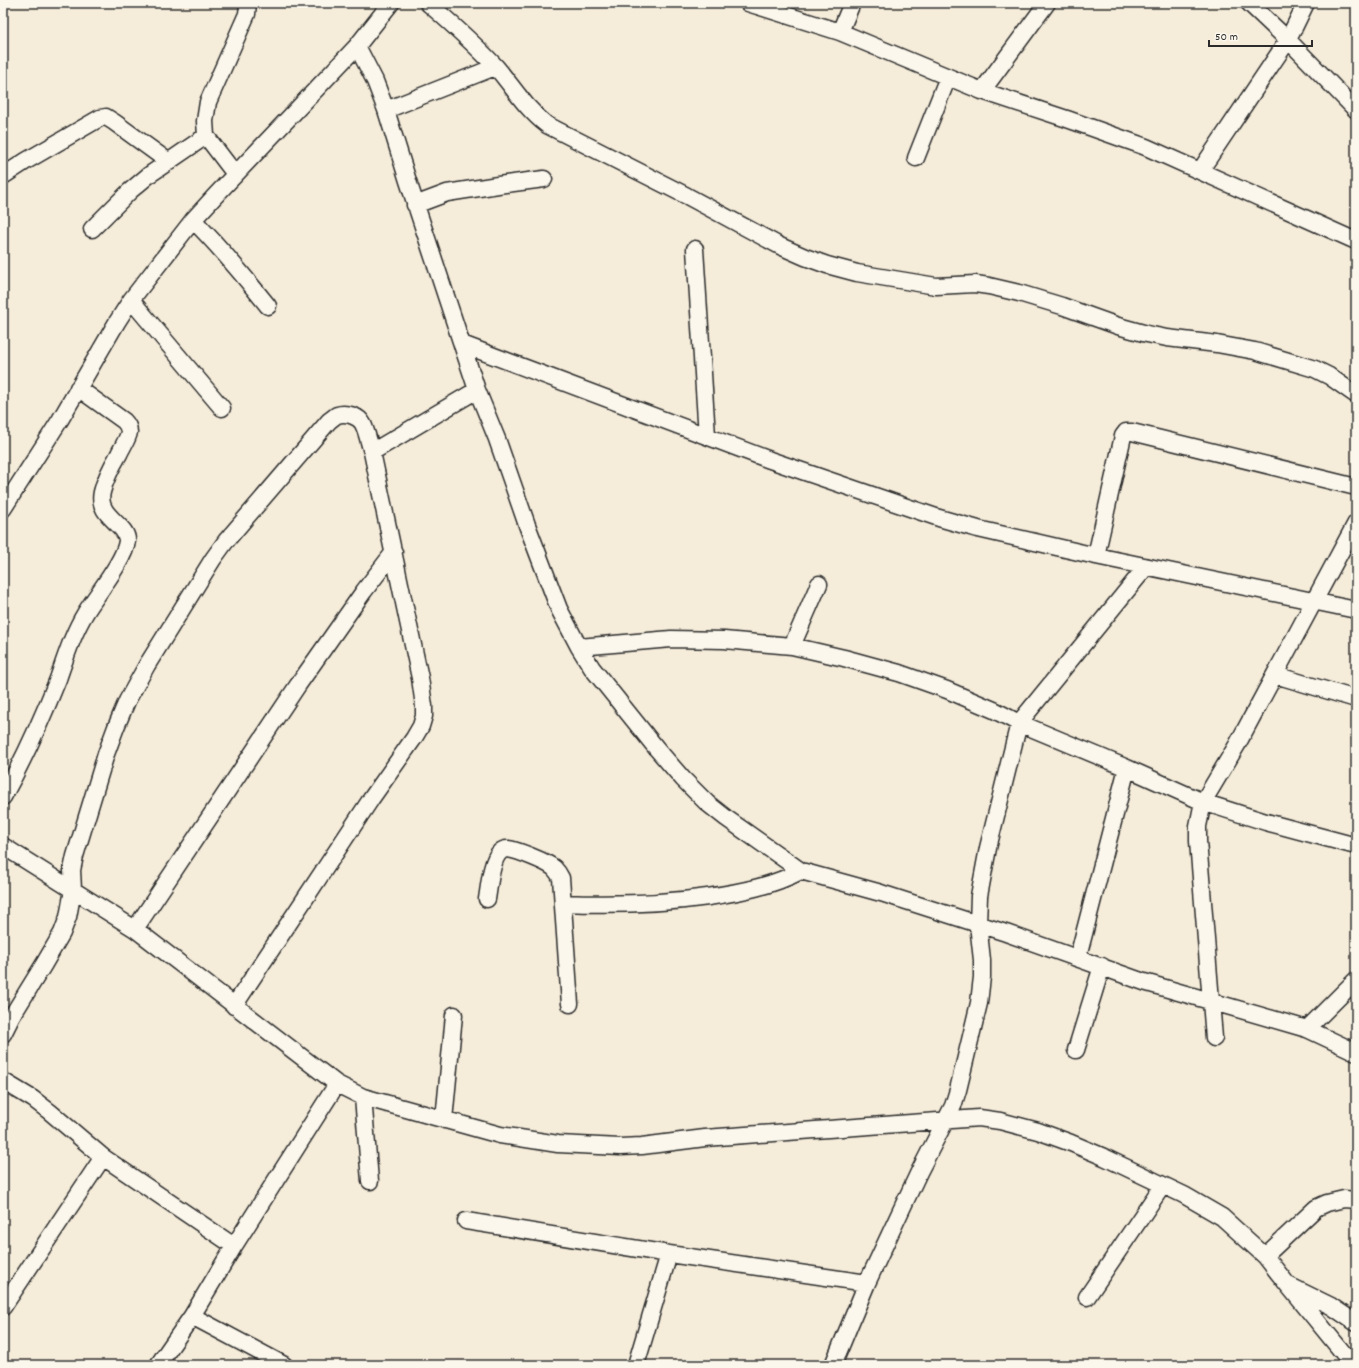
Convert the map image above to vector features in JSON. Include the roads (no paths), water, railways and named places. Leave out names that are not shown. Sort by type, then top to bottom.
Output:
[{"type":"street","points":[[236,174],[206,136],[205,121],[208,102],[247,14],[248,3]]},
{"type":"street","points":[[3,509],[60,420],[131,300],[193,220],[357,46],[391,3]]},
{"type":"street","points":[[428,3],[462,33],[495,67],[529,109],[547,125],[805,258],[857,273],[936,286],[975,284],[990,286],[1062,306],[1118,326],[1147,334],[1255,351],[1294,361],[1315,369],[1329,376],[1356,394]]},
{"type":"street","points":[[748,3],[840,32],[982,91],[1146,147],[1356,241]]},
{"type":"street","points":[[840,32],[852,3]]},
{"type":"street","points":[[982,91],[1047,3]]},
{"type":"street","points":[[1249,3],[1288,40],[1356,110]]},
{"type":"street","points":[[1200,171],[1288,40],[1306,3]]},
{"type":"street","points":[[357,46],[375,81],[386,110],[462,344],[559,609],[579,647],[597,674],[683,779],[707,803],[726,818],[801,871],[881,893],[1030,940],[1144,982],[1307,1029],[1356,1052]]},
{"type":"street","points":[[386,110],[495,67]]},
{"type":"street","points":[[916,158],[948,78]]},
{"type":"street","points":[[3,176],[26,161],[104,117],[114,122],[169,162]]},
{"type":"street","points":[[92,229],[130,191],[149,175],[206,136]]},
{"type":"street","points":[[416,205],[437,196],[455,192],[544,179]]},
{"type":"street","points":[[193,220],[224,253],[268,306]]},
{"type":"street","points":[[696,249],[707,436]]},
{"type":"street","points":[[131,300],[222,408]]},
{"type":"street","points":[[462,344],[770,460],[939,518],[1096,556],[1356,610]]},
{"type":"street","points":[[3,797],[30,744],[58,679],[78,625],[120,559],[127,541],[126,535],[106,512],[101,501],[104,485],[127,438],[129,429],[124,421],[78,388]]},
{"type":"street","points":[[372,452],[478,390]]},
{"type":"street","points":[[3,1034],[12,1016],[62,933],[68,917],[73,890],[72,870],[75,856],[106,754],[121,714],[147,664],[213,559],[242,521],[329,420],[344,414],[359,419],[363,424],[372,452],[422,692],[424,716],[421,726],[414,738],[362,812],[234,1006]]},
{"type":"street","points":[[1096,556],[1123,436],[1126,432],[1132,432],[1356,487]]},
{"type":"street","points":[[1214,1038],[1198,841],[1198,826],[1203,802],[1237,745],[1356,523]]},
{"type":"street","points":[[135,928],[298,685],[364,591],[394,552]]},
{"type":"street","points":[[833,1365],[867,1284],[916,1178],[953,1106],[962,1075],[981,990],[982,960],[978,924],[978,907],[981,879],[1019,723],[1086,638],[1146,567]]},
{"type":"street","points":[[792,646],[819,584]]},
{"type":"street","points":[[579,647],[671,639],[724,640],[792,646],[844,658],[920,680],[973,701],[1019,723],[1127,768],[1203,802],[1266,822],[1356,846]]},
{"type":"street","points":[[1275,674],[1356,699]]},
{"type":"street","points":[[1078,957],[1127,768]]},
{"type":"street","points":[[3,846],[135,928],[336,1084],[362,1097],[500,1135],[558,1144],[642,1146],[705,1138],[946,1121],[968,1118],[988,1118],[1038,1131],[1098,1154],[1163,1185],[1222,1217],[1265,1256],[1353,1365]]},
{"type":"street","points":[[487,899],[495,859],[499,853],[504,850],[508,849],[519,852],[543,862],[557,871],[561,878],[570,1004]]},
{"type":"street","points":[[563,903],[629,905],[685,900],[729,894],[757,888],[784,880],[801,871]]},
{"type":"street","points":[[1076,1050],[1102,966]]},
{"type":"street","points":[[1307,1029],[1356,980]]},
{"type":"street","points":[[444,1120],[454,1015]]},
{"type":"street","points":[[3,1081],[33,1099],[103,1157],[234,1246]]},
{"type":"street","points":[[158,1365],[192,1316],[234,1246],[336,1084]]},
{"type":"street","points":[[362,1097],[370,1181]]},
{"type":"street","points":[[3,1307],[103,1157]]},
{"type":"street","points":[[1087,1297],[1163,1185]]},
{"type":"street","points":[[1265,1256],[1316,1208],[1327,1203],[1344,1199],[1356,1200]]},
{"type":"street","points":[[466,1221],[867,1284]]},
{"type":"street","points":[[636,1365],[669,1254]]},
{"type":"street","points":[[1287,1284],[1331,1306],[1356,1323]]},
{"type":"street","points":[[192,1316],[284,1365]]}]
